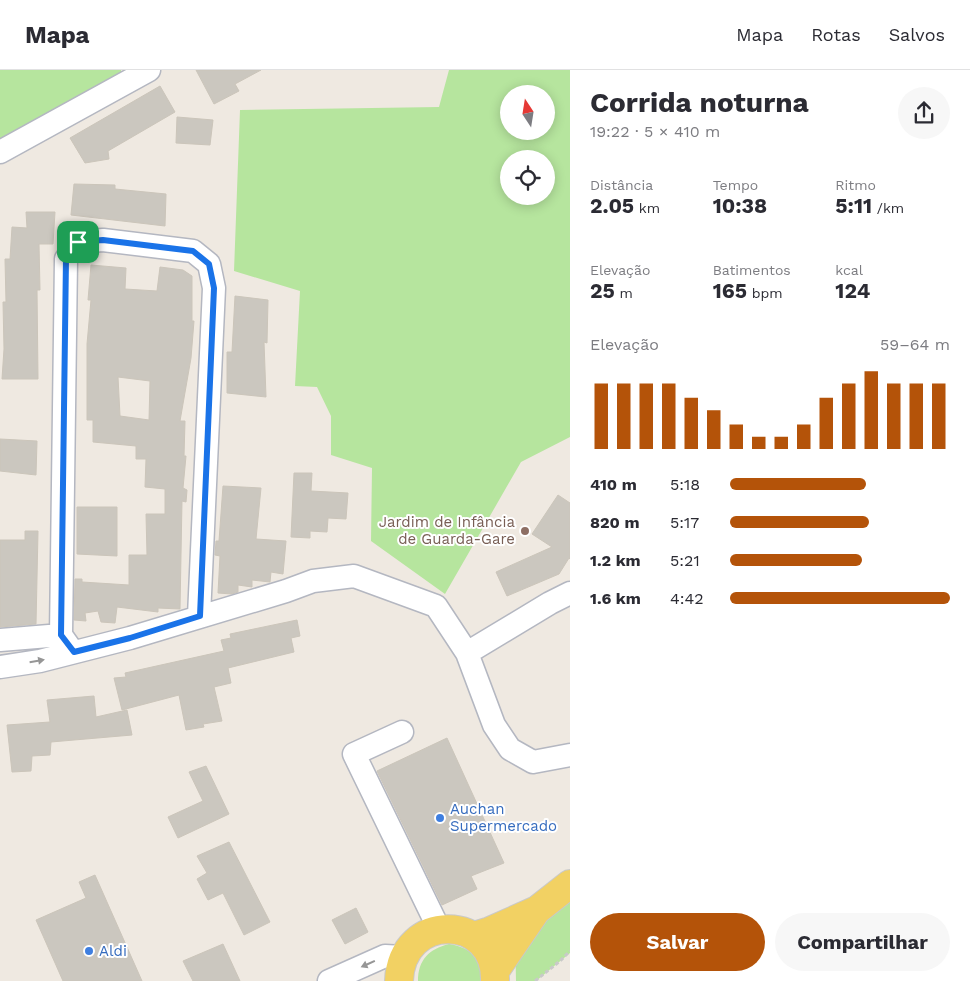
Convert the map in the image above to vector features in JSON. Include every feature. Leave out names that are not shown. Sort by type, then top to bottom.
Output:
[{"type":"main road","points":[[474,936],[537,910],[570,884]]},
{"type":"main road","points":[[495,976],[537,910]]},
{"type":"main road","points":[[401,969],[412,944],[424,934],[439,929],[451,928],[474,936],[484,946],[492,957],[495,976]]},
{"type":"street","points":[[0,152],[149,70]]},
{"type":"street","points":[[67,644],[66,258],[78,242],[103,240],[193,251],[209,264],[214,288],[200,616]]},
{"type":"street","points":[[0,640],[67,644],[130,638],[286,591],[313,581],[354,576],[436,606],[467,653],[494,726],[510,749],[533,762],[570,755]]},
{"type":"street","points":[[467,653],[570,593]]},
{"type":"street","points":[[0,667],[40,661],[67,644]]},
{"type":"street","points":[[402,732],[354,754],[439,929]]},
{"type":"street","points":[[337,980],[385,956],[401,969]]},
{"type":"path","points":[[535,981],[570,951]]},
{"type":"green space","points":[[0,70],[121,70],[121,86],[0,140]]},
{"type":"green space","points":[[449,70],[570,70],[570,437],[521,462],[445,594],[371,541],[372,468],[331,455],[331,416],[317,387],[295,386],[300,291],[234,271],[240,110],[439,107]]},
{"type":"green space","points":[[570,894],[570,953],[536,981],[516,981],[516,960],[520,949],[532,933]]},
{"type":"green space","points":[[449,944],[464,948],[474,955],[480,966],[482,981],[418,981],[420,967],[426,956],[430,952]]},
{"type":"building","points":[[196,70],[261,70],[235,84],[239,91],[214,104]]},
{"type":"building","points":[[160,86],[175,112],[108,151],[109,159],[85,163],[70,138]]},
{"type":"building","points":[[177,117],[213,120],[210,145],[176,143]]},
{"type":"building","points":[[74,184],[115,185],[115,189],[166,194],[165,226],[71,215]]},
{"type":"building","points":[[26,212],[55,212],[53,244],[39,244],[40,290],[37,290],[38,379],[2,379],[4,349],[3,302],[6,302],[5,259],[10,259],[12,227],[27,228]]},
{"type":"building","points":[[91,265],[126,268],[125,289],[157,291],[160,267],[183,270],[192,276],[192,321],[194,321],[191,358],[180,421],[185,421],[184,456],[186,456],[183,488],[187,490],[186,502],[182,501],[180,609],[158,608],[158,612],[117,607],[115,623],[101,622],[98,611],[85,613],[86,621],[74,620],[75,579],[82,579],[82,582],[129,585],[129,555],[147,555],[146,514],[165,514],[165,489],[145,487],[146,459],[136,459],[136,446],[93,442],[93,420],[87,420],[87,344],[91,300],[88,300]],"holes":[[[118,377],[150,381],[149,420],[120,416]]]},
{"type":"building","points":[[235,296],[268,300],[267,343],[264,342],[266,397],[227,393],[227,352],[232,352]]},
{"type":"building","points":[[0,439],[37,441],[36,475],[0,471]]},
{"type":"building","points":[[294,473],[312,473],[311,491],[348,493],[346,519],[328,518],[327,532],[310,531],[310,538],[291,537]]},
{"type":"building","points":[[223,486],[261,488],[256,539],[286,541],[283,574],[271,572],[270,582],[252,580],[252,587],[238,585],[238,592],[232,594],[218,593],[220,556],[215,555],[216,541],[219,541]]},
{"type":"building","points":[[558,495],[570,503],[570,559],[559,574],[507,596],[496,572],[552,547],[532,534]]},
{"type":"building","points":[[77,507],[117,507],[117,556],[77,554]]},
{"type":"building","points":[[25,531],[38,531],[36,624],[0,627],[0,540],[25,540]]},
{"type":"building","points":[[297,620],[300,636],[291,638],[294,652],[228,668],[231,683],[214,687],[222,721],[203,724],[204,727],[186,730],[179,695],[122,710],[114,678],[126,677],[125,673],[224,651],[221,640],[231,638],[230,634]]},
{"type":"building","points":[[94,696],[96,717],[127,710],[132,735],[51,742],[50,755],[32,756],[31,771],[12,772],[7,725],[50,722],[47,700]]},
{"type":"building","name":"Auchan Supermercado","points":[[447,738],[504,863],[471,876],[477,889],[442,905],[377,771]]},
{"type":"building","points":[[206,766],[229,814],[178,838],[168,817],[203,801],[189,772]]},
{"type":"building","points":[[229,842],[270,922],[244,935],[223,893],[208,900],[197,879],[207,873],[197,856]]},
{"type":"building","name":"Aldi","points":[[95,875],[142,981],[63,981],[36,920],[86,898],[79,882]]},
{"type":"building","points":[[356,908],[368,932],[345,944],[332,920]]},
{"type":"building","points":[[223,944],[240,981],[193,981],[183,961]]},
{"type":"place","name":"Jardim de Infância de Guarda-Gare","points":[[525,531]]},
{"type":"place","name":"Auchan Supermercado","points":[[440,818]]},
{"type":"place","name":"Aldi","points":[[89,951]]},
{"type":"route","points":[[103,240],[193,251],[209,264],[214,288],[200,616],[130,638],[74,652],[61,635],[66,258],[78,242],[103,240]]}]
